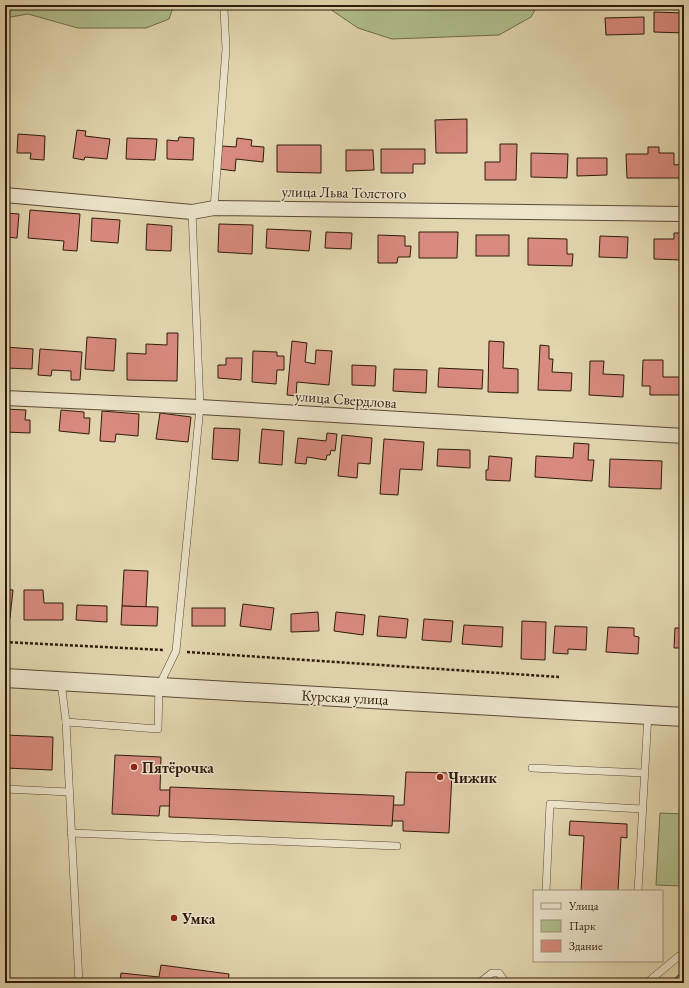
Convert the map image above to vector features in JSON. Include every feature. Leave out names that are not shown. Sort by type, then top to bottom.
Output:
[{"type":"street","name":"улица Льва Толстого","points":[[5,196],[192,212],[214,208],[684,214]]},
{"type":"street","name":"улица Свердлова","points":[[5,398],[200,407],[684,436]]},
{"type":"street","name":"Курская улица","points":[[5,678],[684,716]]},
{"type":"lane","points":[[214,208],[226,49],[224,9],[222,5]]},
{"type":"lane","points":[[66,722],[158,728],[159,686],[176,651],[200,407],[192,212]]},
{"type":"lane","points":[[61,682],[66,722],[79,983]]},
{"type":"lane","points":[[638,890],[648,714]]},
{"type":"lane","points":[[532,768],[644,773]]},
{"type":"lane","points":[[5,789],[69,792]]},
{"type":"lane","points":[[546,890],[550,804],[642,809]]},
{"type":"lane","points":[[71,832],[397,846]]},
{"type":"lane","points":[[683,924],[684,898]]},
{"type":"lane","points":[[649,983],[649,981],[679,956],[684,954]]},
{"type":"lane","points":[[479,983],[492,973],[499,973],[506,983]]},
{"type":"path","points":[[5,642],[176,651],[559,677]]},
{"type":"green space","points":[[5,5],[174,5],[169,19],[146,28],[78,28],[28,14],[5,18]]},
{"type":"green space","points":[[324,5],[538,5],[531,17],[499,35],[392,39],[358,28]]},
{"type":"green space","points":[[660,813],[684,814],[680,886],[656,885]]},
{"type":"building","points":[[654,12],[684,13],[684,33],[654,32]]},
{"type":"building","points":[[644,17],[644,34],[606,35],[605,18]]},
{"type":"building","points":[[467,119],[467,153],[436,153],[435,120]]},
{"type":"building","points":[[77,130],[86,131],[85,136],[110,139],[107,159],[85,157],[84,160],[73,158]]},
{"type":"building","points":[[18,134],[45,136],[44,160],[30,159],[31,153],[17,153]]},
{"type":"building","points":[[179,137],[194,138],[193,160],[167,159],[167,140],[178,141]]},
{"type":"building","points":[[127,138],[157,139],[155,160],[126,159]]},
{"type":"building","points":[[237,138],[252,140],[251,146],[264,147],[263,162],[236,159],[235,171],[220,169],[222,146],[236,147]]},
{"type":"building","points":[[500,144],[517,144],[516,180],[485,180],[485,162],[500,162]]},
{"type":"building","points":[[277,145],[321,145],[321,173],[277,172]]},
{"type":"building","points":[[648,147],[659,147],[659,153],[674,153],[674,165],[683,164],[683,178],[627,178],[626,154],[648,154]]},
{"type":"building","points":[[381,149],[425,149],[425,164],[413,164],[413,173],[381,173]]},
{"type":"building","points":[[346,150],[373,150],[374,170],[346,171]]},
{"type":"building","points":[[531,153],[568,154],[567,178],[531,177]]},
{"type":"building","points":[[577,158],[607,158],[607,175],[577,176]]},
{"type":"building","points":[[30,210],[80,214],[77,251],[63,250],[64,241],[28,238]]},
{"type":"building","points":[[5,213],[19,214],[17,238],[5,237]]},
{"type":"building","points":[[92,218],[120,220],[118,243],[91,241]]},
{"type":"building","points":[[147,224],[172,226],[171,251],[146,250]]},
{"type":"building","points":[[219,224],[253,225],[252,254],[218,252]]},
{"type":"building","points":[[267,229],[311,231],[309,251],[266,248]]},
{"type":"building","points":[[326,232],[352,233],[351,249],[325,248]]},
{"type":"building","points":[[419,232],[458,232],[457,258],[419,258]]},
{"type":"building","points":[[674,233],[682,233],[681,260],[654,259],[654,239],[674,239]]},
{"type":"building","points":[[378,235],[405,236],[405,246],[411,246],[410,257],[398,257],[397,263],[378,263]]},
{"type":"building","points":[[476,235],[509,235],[509,256],[476,256]]},
{"type":"building","points":[[600,236],[628,237],[627,258],[599,257]]},
{"type":"building","points":[[528,238],[567,239],[567,254],[573,254],[572,266],[528,265]]},
{"type":"building","points":[[167,333],[178,333],[177,381],[127,380],[127,353],[146,354],[146,344],[167,345]]},
{"type":"building","points":[[87,337],[116,339],[114,371],[85,369]]},
{"type":"building","points":[[292,341],[307,343],[305,362],[315,364],[316,350],[332,351],[329,385],[297,382],[296,396],[287,395]]},
{"type":"building","points":[[489,341],[504,342],[503,368],[518,369],[518,393],[488,392]]},
{"type":"building","points":[[540,345],[549,346],[549,359],[553,359],[552,372],[572,373],[571,391],[538,390]]},
{"type":"building","points":[[5,347],[33,349],[32,369],[5,368]]},
{"type":"building","points":[[40,349],[82,352],[80,380],[71,380],[71,371],[52,370],[51,376],[38,375]]},
{"type":"building","points":[[253,351],[277,352],[277,356],[284,356],[284,370],[277,370],[276,384],[252,382]]},
{"type":"building","points":[[226,358],[242,358],[241,380],[218,378],[218,365],[226,365]]},
{"type":"building","points":[[643,360],[663,360],[663,377],[684,377],[684,395],[650,395],[650,386],[642,386]]},
{"type":"building","points":[[590,361],[604,361],[603,374],[624,375],[623,397],[589,395]]},
{"type":"building","points":[[352,365],[376,366],[375,386],[352,385]]},
{"type":"building","points":[[439,368],[483,370],[482,389],[438,387]]},
{"type":"building","points":[[394,369],[427,370],[426,393],[393,391]]},
{"type":"building","points":[[5,409],[26,410],[25,420],[30,420],[30,433],[5,432]]},
{"type":"building","points":[[61,410],[84,412],[84,418],[90,418],[89,434],[59,431]]},
{"type":"building","points":[[102,411],[139,414],[138,436],[116,434],[115,442],[100,441]]},
{"type":"building","points":[[160,413],[191,417],[188,442],[156,439]]},
{"type":"building","points":[[214,428],[240,429],[238,461],[212,459]]},
{"type":"building","points":[[262,429],[284,431],[282,465],[259,463]]},
{"type":"building","points":[[327,433],[337,434],[335,451],[331,450],[330,455],[327,455],[326,460],[307,457],[306,464],[295,463],[298,438],[326,441]]},
{"type":"building","points":[[342,435],[372,438],[370,464],[358,463],[357,478],[338,476]]},
{"type":"building","points":[[384,439],[424,442],[422,470],[400,469],[398,495],[380,494]]},
{"type":"building","points":[[574,443],[589,444],[588,460],[594,460],[592,481],[535,477],[536,456],[573,458]]},
{"type":"building","points":[[438,449],[470,450],[470,468],[437,466]]},
{"type":"building","points":[[489,456],[512,458],[510,481],[486,480],[486,470],[488,470]]},
{"type":"building","points":[[610,459],[662,461],[661,489],[609,487]]},
{"type":"building","points":[[124,570],[148,571],[146,607],[122,606]]},
{"type":"building","points":[[5,589],[13,590],[10,618],[5,618]]},
{"type":"building","points":[[24,590],[43,590],[44,603],[63,603],[63,620],[24,620]]},
{"type":"building","points":[[243,604],[274,608],[271,630],[240,626]]},
{"type":"building","points":[[77,605],[107,606],[107,622],[76,620]]},
{"type":"building","points":[[122,606],[158,607],[157,626],[121,625]]},
{"type":"building","points":[[192,608],[225,608],[225,626],[192,626]]},
{"type":"building","points":[[318,612],[319,631],[291,632],[291,614]]},
{"type":"building","points":[[336,612],[365,615],[363,635],[334,631]]},
{"type":"building","points":[[379,616],[408,619],[406,638],[377,636]]},
{"type":"building","points":[[424,619],[453,621],[451,642],[422,640]]},
{"type":"building","points":[[522,621],[546,622],[545,660],[521,659]]},
{"type":"building","points":[[464,625],[503,627],[502,647],[462,644]]},
{"type":"building","points":[[555,626],[587,627],[586,650],[568,649],[568,654],[553,653]]},
{"type":"building","points":[[608,627],[634,628],[634,636],[639,637],[638,654],[606,652]]},
{"type":"building","points":[[675,628],[684,628],[684,648],[674,648]]},
{"type":"building","points":[[5,735],[53,737],[52,770],[5,768]]},
{"type":"building","points":[[115,755],[161,757],[160,790],[170,790],[170,806],[160,806],[159,816],[112,814]]},
{"type":"building","points":[[406,772],[452,773],[449,833],[403,831],[403,821],[392,821],[393,805],[404,805]]},
{"type":"building","points":[[170,787],[394,796],[392,826],[169,817]]},
{"type":"building","points":[[570,821],[627,824],[627,838],[621,837],[618,890],[581,890],[584,836],[569,835]]},
{"type":"building","points":[[161,965],[229,974],[228,983],[120,983],[121,973],[159,977]]},
{"type":"building","points":[[684,970],[684,983],[670,983]]},
{"type":"place","name":"Пятёрочка","points":[[134,767]]},
{"type":"place","name":"Чижик","points":[[440,777]]},
{"type":"place","name":"Умка","points":[[174,918]]}]
